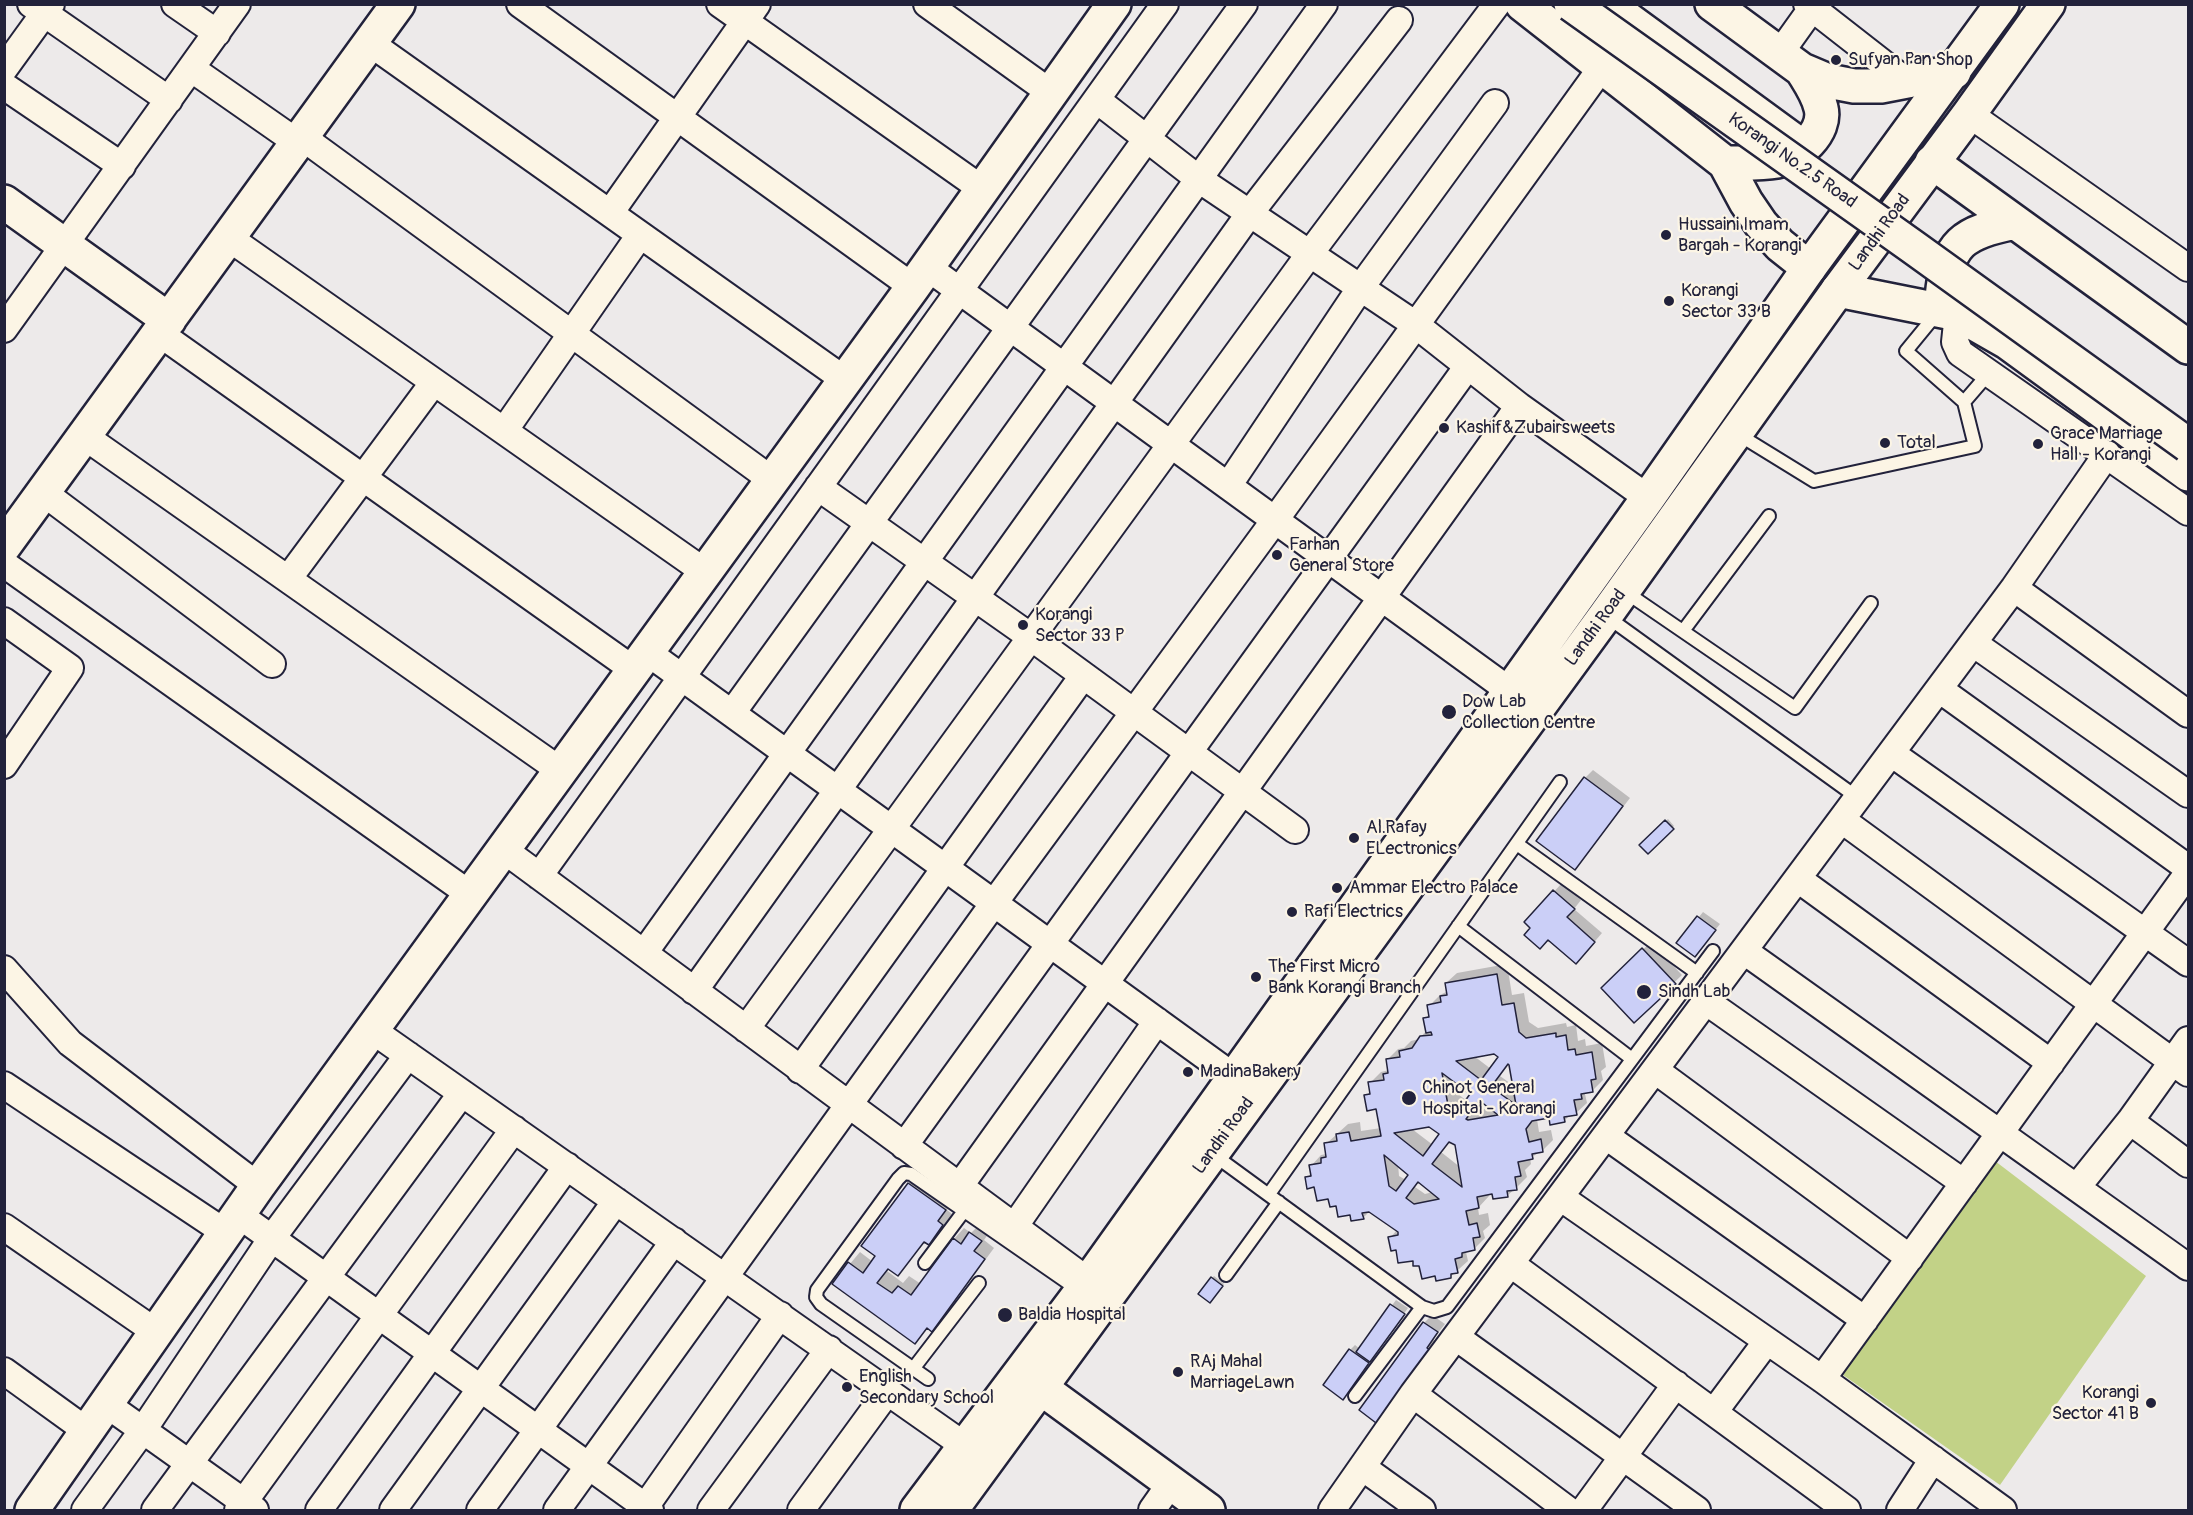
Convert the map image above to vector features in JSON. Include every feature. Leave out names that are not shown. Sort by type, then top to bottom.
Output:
[{"type":"main road","points":[[4,546],[398,4]]},
{"type":"main road","points":[[32,1510],[258,1186],[920,277],[1114,4]]},
{"type":"main road","points":[[1522,4],[1725,163],[1761,224],[1780,245],[1809,268]]},
{"type":"main road","name":"Korangi No.2.5 Road","points":[[1571,4],[2188,445]]},
{"type":"main road","points":[[1607,4],[1804,148]]},
{"type":"main road","points":[[1712,4],[1791,62],[1828,81],[1854,86],[1881,86],[1954,72]]},
{"type":"main road","name":"Landhi Road","points":[[951,1510],[1041,1388],[1201,1146],[1234,1077],[1648,498],[1809,268],[2002,4]]},
{"type":"main road","name":"Landhi Road","points":[[916,1510],[1084,1286],[1201,1146],[1614,603],[1838,290],[1970,114],[2048,4]]},
{"type":"main road","points":[[1725,163],[1777,161],[1794,156],[1804,148],[1818,128],[1822,111],[1817,95],[1791,62]]},
{"type":"main road","points":[[1932,162],[2188,347]]},
{"type":"main road","points":[[4,202],[66,244],[164,327]]},
{"type":"main road","points":[[1949,311],[1944,276],[1948,259],[1959,244],[1984,229],[2015,222]]},
{"type":"main road","points":[[1838,290],[1949,311],[2007,342],[2188,474]]},
{"type":"main road","points":[[1041,1388],[1208,1510]]},
{"type":"street","points":[[175,4],[217,33]]},
{"type":"street","points":[[9,315],[66,244],[237,4]]},
{"type":"street","points":[[520,4],[677,117],[920,277],[960,291],[1510,691]]},
{"type":"street","points":[[720,4],[751,13],[982,189]]},
{"type":"street","points":[[927,4],[1051,93]]},
{"type":"street","points":[[539,876],[1165,4]]},
{"type":"street","points":[[732,714],[1244,4]]},
{"type":"street","points":[[644,953],[1324,4]]},
{"type":"street","points":[[746,1029],[1311,252],[1497,4]]},
{"type":"street","points":[[1791,62],[1811,6],[1907,81]]},
{"type":"street","points":[[4,69],[42,8],[169,100]]},
{"type":"street","points":[[609,213],[751,13]]},
{"type":"street","points":[[694,991],[1250,213],[1399,20]]},
{"type":"street","points":[[370,43],[845,380]]},
{"type":"street","points":[[557,1510],[994,903],[1275,520],[1602,67]]},
{"type":"street","points":[[192,69],[300,140],[772,480]]},
{"type":"street","points":[[4,86],[122,166]]},
{"type":"street","points":[[1096,100],[1200,180],[1311,252],[1416,325],[1519,406],[1648,498]]},
{"type":"street","points":[[1228,486],[1361,287],[1495,103]]},
{"type":"street","points":[[1970,114],[2188,268]]},
{"type":"street","points":[[504,431],[640,235]]},
{"type":"street","points":[[229,238],[705,572]]},
{"type":"street","points":[[1949,311],[1955,342],[1960,353],[2188,512]]},
{"type":"street","points":[[164,327],[363,477],[641,661],[682,677],[1234,1077]]},
{"type":"street","points":[[904,1146],[1468,366]]},
{"type":"street","points":[[288,579],[434,382]]},
{"type":"street","points":[[962,1199],[1105,984],[1519,406]]},
{"type":"street","points":[[84,436],[561,771]]},
{"type":"street","points":[[1332,1510],[1413,1394],[2014,588],[2107,454]]},
{"type":"street","points":[[818,487],[1031,637],[1295,830]]},
{"type":"street","points":[[44,493],[273,664]]},
{"type":"street","points":[[4,564],[471,895]]},
{"type":"street","points":[[2014,588],[2188,714]]},
{"type":"street","points":[[4,621],[70,668],[4,765]]},
{"type":"street","points":[[1973,643],[2188,794]]},
{"type":"street","points":[[800,1070],[1083,676]]},
{"type":"street","points":[[1938,689],[2188,868]]},
{"type":"street","points":[[1891,753],[2188,963]]},
{"type":"street","points":[[1842,820],[2181,1068]]},
{"type":"street","points":[[504,850],[904,1146],[962,1199],[1014,1227],[1047,1259],[1084,1286]]},
{"type":"street","points":[[1822,1379],[2188,873]]},
{"type":"street","points":[[1798,879],[2051,1063]]},
{"type":"street","points":[[1744,951],[2188,1267]]},
{"type":"street","points":[[4,969],[70,1043],[258,1186]]},
{"type":"street","points":[[1707,1002],[1964,1183]]},
{"type":"street","points":[[1014,1227],[1157,1022]]},
{"type":"street","points":[[372,1030],[965,1446]]},
{"type":"street","points":[[2077,1187],[2130,1121],[2181,1068],[2188,1040]]},
{"type":"street","points":[[85,1510],[143,1430],[272,1238],[408,1055]]},
{"type":"street","points":[[1655,1070],[1910,1258]]},
{"type":"street","points":[[4,1084],[232,1224],[272,1238],[646,1509],[780,1316]]},
{"type":"street","points":[[155,1510],[325,1276],[462,1093]]},
{"type":"street","points":[[2130,1121],[2188,1164]]},
{"type":"street","points":[[106,1404],[190,1463],[246,1508],[379,1315],[514,1129]]},
{"type":"street","points":[[1606,1136],[1865,1320]]},
{"type":"street","points":[[319,1510],[567,1166]]},
{"type":"street","points":[[1560,1197],[1822,1379],[2003,1510]]},
{"type":"street","points":[[393,1510],[616,1200]]},
{"type":"street","points":[[4,1227],[156,1332]]},
{"type":"street","points":[[480,1510],[674,1241]]},
{"type":"street","points":[[1511,1264],[1847,1510]]},
{"type":"street","points":[[1456,1337],[1697,1510]]},
{"type":"street","points":[[1714,1412],[1767,1341]]},
{"type":"street","points":[[711,1510],[828,1349]]},
{"type":"street","points":[[4,1371],[87,1431]]},
{"type":"street","points":[[1584,1510],[1624,1459],[1676,1384]]},
{"type":"street","points":[[801,1510],[888,1391]]},
{"type":"street","points":[[1413,1394],[1568,1510]]},
{"type":"street","points":[[1900,1510],[1933,1459]]},
{"type":"street","points":[[1362,1467],[1422,1510]]},
{"type":"street","points":[[1152,1510],[1171,1483]]},
{"type":"lane","points":[[1736,432],[1814,481],[1975,446],[1964,402],[1906,351],[1949,311]]},
{"type":"lane","points":[[1964,402],[1989,373]]},
{"type":"lane","points":[[1683,631],[1769,516]]},
{"type":"lane","points":[[1614,603],[1683,631],[1795,708],[1871,603]]},
{"type":"lane","points":[[1614,603],[1858,798]]},
{"type":"lane","points":[[1226,1275],[1274,1198],[1458,926],[1560,782]]},
{"type":"lane","points":[[1517,844],[1697,973]]},
{"type":"lane","points":[[1458,926],[1632,1059]]},
{"type":"lane","points":[[1201,1146],[1422,1307],[1434,1311],[1447,1306],[1713,951]]},
{"type":"lane","points":[[928,1379],[821,1304],[816,1297],[817,1290],[898,1179],[904,1173],[911,1174],[962,1199],[1047,1259]]},
{"type":"lane","points":[[925,1263],[962,1199]]},
{"type":"lane","points":[[913,1369],[979,1283]]},
{"type":"lane","points":[[1355,1396],[1422,1307]]},
{"type":"green space","points":[[1995,1161],[2146,1276],[2000,1485],[1843,1375]]},
{"type":"building","points":[[1584,777],[1623,806],[1575,870],[1536,841]]},
{"type":"building","points":[[1665,820],[1674,829],[1648,854],[1639,845]]},
{"type":"building","points":[[1553,890],[1575,909],[1567,917],[1595,942],[1576,964],[1548,940],[1540,949],[1524,935],[1530,928],[1524,922]]},
{"type":"building","points":[[1697,916],[1716,930],[1695,957],[1676,943]]},
{"type":"building","points":[[1642,948],[1676,984],[1634,1023],[1601,988]]},
{"type":"building","points":[[1497,974],[1502,1005],[1514,1003],[1519,1032],[1526,1038],[1556,1033],[1556,1037],[1566,1035],[1568,1050],[1575,1049],[1576,1055],[1592,1052],[1596,1079],[1591,1080],[1593,1092],[1581,1094],[1582,1099],[1574,1100],[1577,1115],[1564,1117],[1565,1122],[1550,1125],[1549,1118],[1532,1121],[1526,1129],[1529,1142],[1541,1139],[1543,1152],[1532,1154],[1533,1159],[1518,1162],[1521,1176],[1515,1177],[1517,1190],[1507,1191],[1508,1197],[1493,1199],[1492,1194],[1477,1197],[1479,1208],[1466,1211],[1469,1225],[1477,1223],[1480,1237],[1473,1238],[1475,1250],[1462,1253],[1462,1257],[1455,1259],[1458,1273],[1451,1274],[1451,1278],[1436,1281],[1435,1276],[1422,1279],[1419,1266],[1413,1266],[1413,1261],[1398,1263],[1396,1250],[1391,1251],[1388,1237],[1398,1235],[1398,1232],[1369,1212],[1362,1213],[1364,1219],[1351,1221],[1350,1215],[1338,1217],[1336,1206],[1330,1207],[1328,1199],[1317,1201],[1314,1187],[1307,1189],[1305,1177],[1311,1176],[1309,1165],[1321,1163],[1321,1158],[1326,1157],[1324,1143],[1337,1141],[1336,1134],[1349,1132],[1351,1141],[1381,1136],[1376,1109],[1367,1111],[1364,1095],[1370,1094],[1368,1082],[1384,1080],[1383,1074],[1388,1073],[1386,1059],[1400,1057],[1399,1051],[1412,1048],[1420,1036],[1432,1035],[1431,1032],[1426,1033],[1423,1018],[1429,1017],[1427,1005],[1441,1002],[1440,996],[1447,995],[1445,983]],"holes":[[[1494,1054],[1498,1057],[1481,1080],[1456,1061]],[[1508,1064],[1509,1065],[1516,1105],[1491,1087]],[[1442,1073],[1470,1094],[1457,1112],[1448,1105]],[[1480,1101],[1498,1115],[1466,1119]],[[1429,1127],[1439,1134],[1423,1156],[1394,1133]],[[1449,1142],[1455,1145],[1462,1187],[1432,1164]],[[1384,1155],[1408,1175],[1396,1191],[1389,1186]],[[1418,1182],[1439,1199],[1414,1204],[1406,1198]]]},
{"type":"building","points":[[908,1183],[946,1210],[938,1221],[943,1225],[929,1245],[924,1242],[898,1276],[888,1269],[877,1283],[892,1293],[898,1286],[911,1295],[953,1238],[961,1244],[969,1232],[982,1241],[974,1251],[985,1259],[932,1332],[927,1328],[915,1344],[832,1284],[848,1262],[863,1273],[875,1256],[861,1246]]},
{"type":"building","points":[[1211,1277],[1223,1286],[1210,1303],[1198,1294]]},
{"type":"building","points":[[1390,1304],[1405,1314],[1370,1362],[1356,1352]]},
{"type":"building","points":[[1423,1322],[1438,1332],[1427,1348],[1434,1353],[1380,1426],[1359,1410]]},
{"type":"building","points":[[1349,1349],[1369,1363],[1343,1400],[1323,1385]]},
{"type":"place","name":"Sufyan Pan Shop","points":[[1836,60]]},
{"type":"place","name":"Hussaini Imam Bargah - Korangi","points":[[1666,235]]},
{"type":"place","name":"Korangi Sector 33 B","points":[[1669,301]]},
{"type":"place","name":"Kashif&Zubairsweets","points":[[1444,428]]},
{"type":"place","name":"Total","points":[[1885,443]]},
{"type":"place","name":"Grace Marriage Hall - Korangi","points":[[2038,444]]},
{"type":"place","name":"Farhan General Store","points":[[1277,555]]},
{"type":"place","name":"Korangi Sector 33 P","points":[[1023,625]]},
{"type":"place","name":"Dow Lab Collection Centre","points":[[1449,712]]},
{"type":"place","name":"Al.Rafay ELectronics","points":[[1354,838]]},
{"type":"place","name":"Ammar Electro Palace","points":[[1337,888]]},
{"type":"place","name":"Rafi Electrics","points":[[1292,912]]},
{"type":"place","name":"The First Micro Bank Korangi Branch","points":[[1256,977]]},
{"type":"place","name":"Sindh Lab","points":[[1644,992]]},
{"type":"place","name":"MadinaBakery","points":[[1188,1072]]},
{"type":"place","name":"Chinot General Hospital - Korangi","points":[[1409,1098]]},
{"type":"place","name":"Baldia Hospital","points":[[1005,1315]]},
{"type":"place","name":"RAj Mahal MarriageLawn","points":[[1178,1372]]},
{"type":"place","name":"English Secondary School","points":[[847,1387]]},
{"type":"place","name":"Korangi Sector 41 B","points":[[2151,1403]]}]
